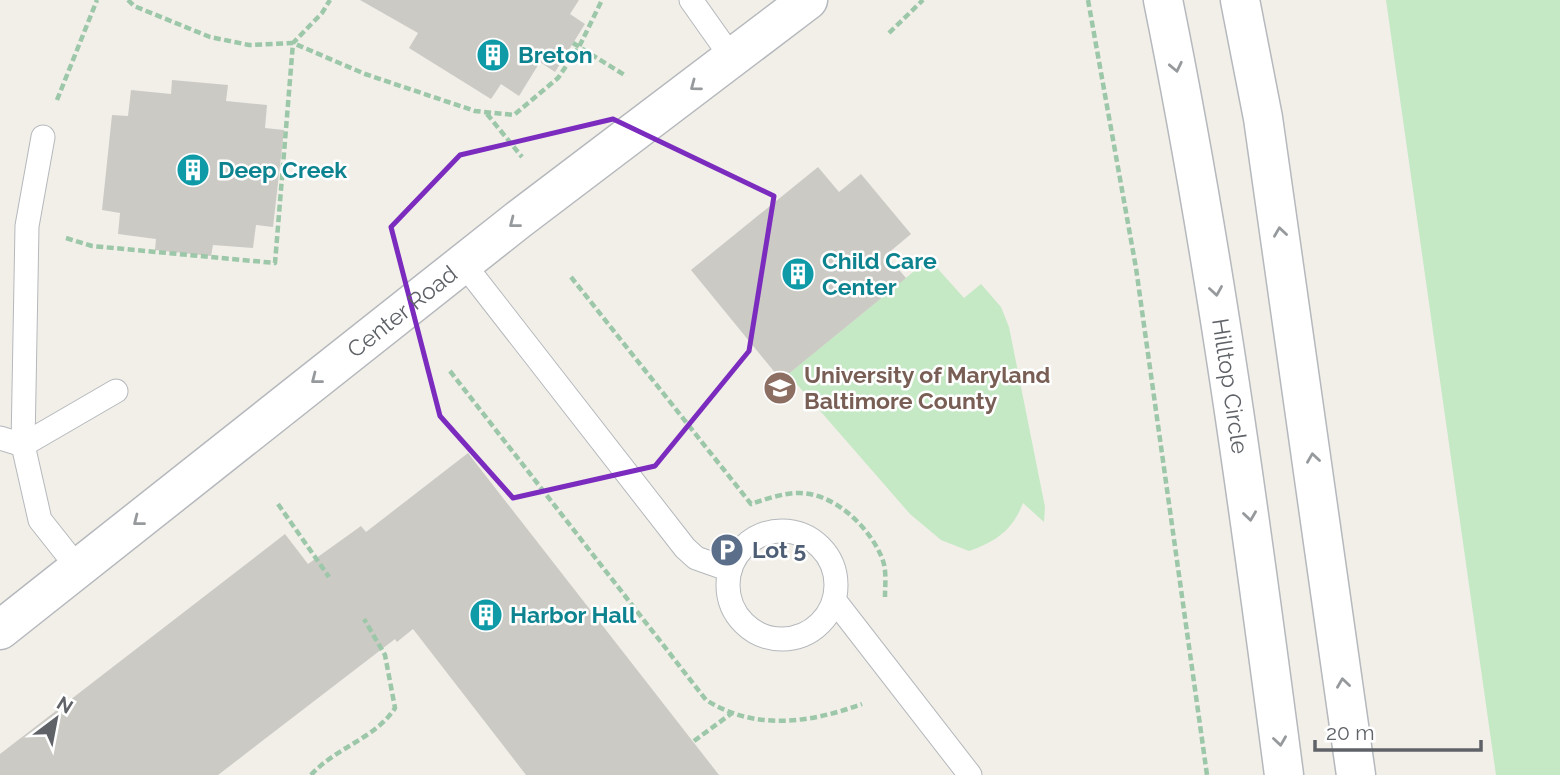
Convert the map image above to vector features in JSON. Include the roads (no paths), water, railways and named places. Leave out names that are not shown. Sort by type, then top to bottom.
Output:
[{"type":"street","name":"Center Road","points":[[0,630],[463,263],[808,0]]},
{"type":"street","name":"Hilltop Circle","points":[[1163,0],[1188,125],[1239,432],[1284,775]]},
{"type":"street","points":[[1240,0],[1268,146],[1356,775]]},
{"type":"lane","points":[[691,0],[732,58]]},
{"type":"lane","points":[[43,137],[27,226],[23,445],[40,520],[78,568]]},
{"type":"lane","points":[[463,263],[685,548],[696,558],[730,570]]},
{"type":"lane","points":[[0,438],[23,445],[116,390]]},
{"type":"lane","points":[[776,531],[797,533],[816,543],[830,559],[836,579],[835,601],[825,620],[808,633],[789,639],[767,638],[748,628],[735,611],[728,591],[730,570],[739,551],[755,537],[776,531]]},
{"type":"lane","points":[[835,601],[970,775]]},
{"type":"place","name":"Breton","points":[[493,55]]},
{"type":"place","name":"Deep Creek","points":[[193,170]]},
{"type":"place","name":"Child Care Center","points":[[798,274]]},
{"type":"place","name":"University of Maryland Baltimore County","points":[[780,388]]},
{"type":"place","name":"Lot 5","points":[[727,550]]},
{"type":"place","name":"Harbor Hall","points":[[486,615]]}]
